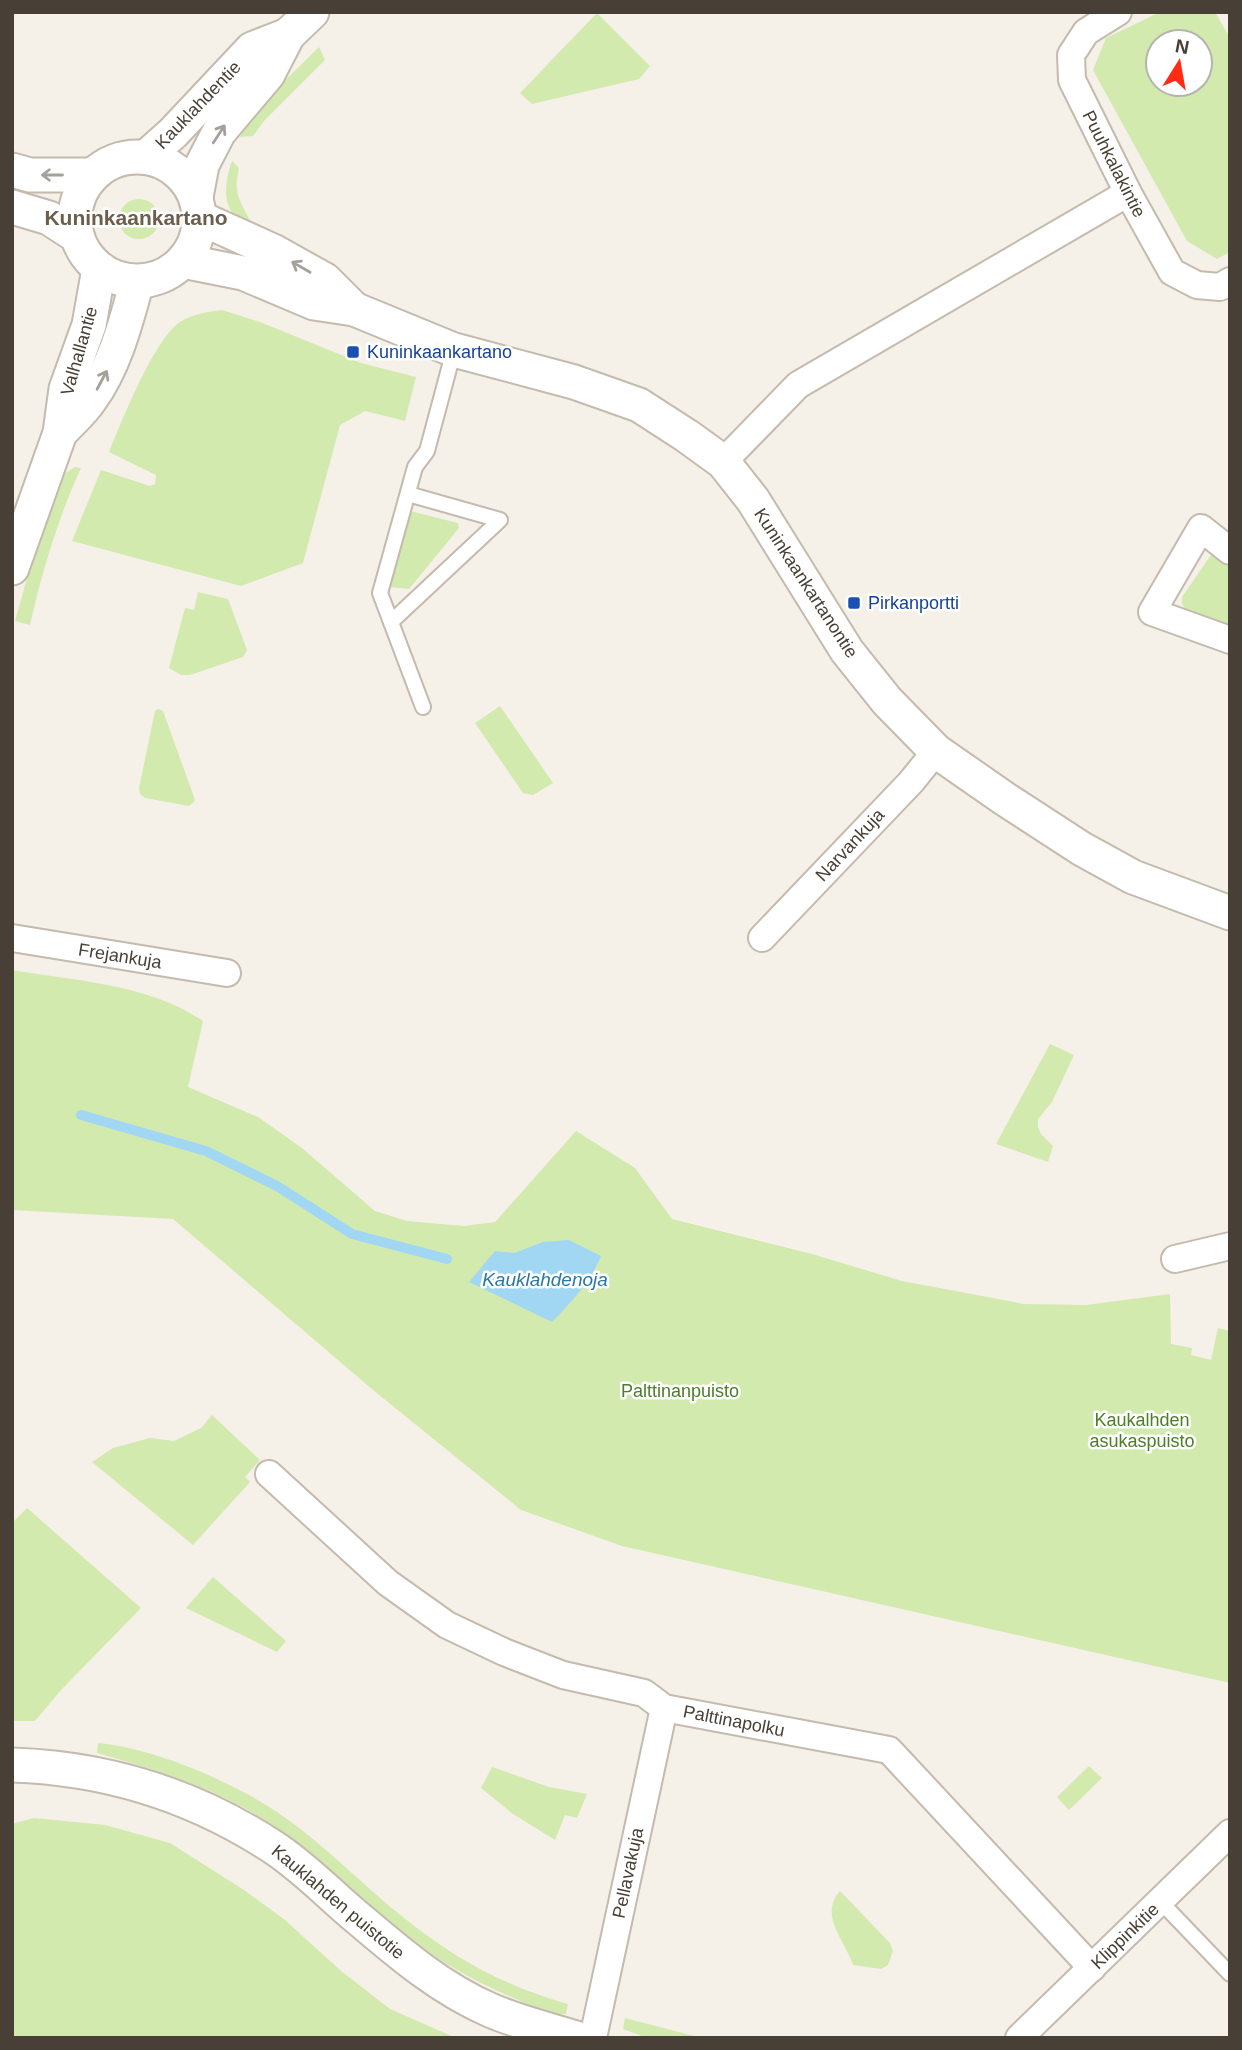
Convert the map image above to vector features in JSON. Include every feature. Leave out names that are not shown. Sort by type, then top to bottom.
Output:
[{"type":"street","name":"Kauklahdentie","points":[[198,208],[202,165],[219,132],[268,74],[288,35],[312,12]]},
{"type":"street","name":"Puuhkalakintie","points":[[1118,12],[1086,32],[1071,55],[1072,80],[1171,272],[1197,285],[1220,287],[1230,281]]},
{"type":"street","name":"Kauklahdentie","points":[[146,157],[173,133],[252,49],[288,35]]},
{"type":"street","points":[[132,156],[146,157],[177,170],[188,182],[198,208],[196,241],[183,261],[162,276],[136,282],[99,269],[85,254],[77,236],[76,203],[83,188],[104,165],[132,156]]},
{"type":"street","points":[[12,170],[30,175],[93,175]]},
{"type":"street","points":[[723,462],[798,385],[1128,193]]},
{"type":"street","points":[[12,207],[49,218],[77,236]]},
{"type":"street","name":"Kuninkaankartanontie","points":[[198,208],[324,280],[354,309]]},
{"type":"street","name":"Kuninkaankartanontie","points":[[183,261],[243,273],[314,303],[354,309],[454,350],[574,382],[639,405],[723,462],[753,500],[847,651],[887,701],[936,751],[1005,799],[1113,866],[1133,877],[1230,913]]},
{"type":"street","name":"Valhallantie","points":[[12,568],[60,433],[66,389],[89,325],[99,269]]},
{"type":"street","name":"Valhallantie","points":[[60,433],[90,400],[107,370],[122,337],[136,282]]},
{"type":"street","points":[[1230,551],[1201,528],[1153,612],[1230,640]]},
{"type":"street","name":"Narvankuja","points":[[762,938],[911,782],[936,751]]},
{"type":"street","name":"Frejankuja","points":[[12,939],[227,973]]},
{"type":"street","points":[[1175,1259],[1230,1246]]},
{"type":"street","name":"Palttinapolku","points":[[269,1474],[388,1583],[447,1625],[504,1652],[563,1675],[644,1693],[664,1708],[889,1750],[1092,1968]]},
{"type":"street","name":"Pellavakuja","points":[[593,2038],[664,1708]]},
{"type":"street","name":"Kauklahden puistotie","points":[[12,1765],[70,1769],[140,1784],[184,1799],[233,1822],[276,1849],[409,1961],[450,1988],[489,2010],[576,2038]]},
{"type":"street","name":"Klippinkitie","points":[[1019,2038],[1230,1833]]},
{"type":"lane","points":[[423,707],[380,593],[415,467],[427,451],[454,350]]},
{"type":"lane","points":[[391,622],[500,520],[408,494]]},
{"type":"lane","points":[[1160,1901],[1230,1974]]},
{"type":"green space","points":[[1160,12],[1215,12],[1230,38],[1230,252],[1217,259],[1187,241],[1093,70],[1106,38]]},
{"type":"green space","points":[[597,13],[650,66],[639,79],[532,104],[520,93]]},
{"type":"green space","points":[[319,47],[325,60],[264,121],[253,136],[240,137],[254,111]]},
{"type":"green space","points":[[232,161],[239,168],[237,191],[252,224],[237,218],[228,205],[227,182]]},
{"type":"green space","points":[[139,199],[147,200],[153,205],[158,211],[158,227],[153,233],[147,238],[139,239],[131,238],[125,233],[120,227],[119,219],[120,211],[125,205],[131,200]]},
{"type":"green space","points":[[222,310],[260,322],[361,363],[416,377],[405,421],[365,411],[340,425],[303,563],[241,586],[72,541],[101,470],[150,486],[155,484],[156,475],[109,452],[150,362],[170,331],[190,317]]},
{"type":"green space","points":[[75,467],[81,468],[51,545],[30,625],[15,621],[32,561],[64,474]]},
{"type":"green space","points":[[410,511],[458,523],[459,528],[409,589],[390,587]]},
{"type":"green space","points":[[1211,555],[1222,556],[1230,562],[1230,627],[1187,611],[1182,604],[1182,597]]},
{"type":"green space","points":[[198,592],[228,599],[247,650],[243,657],[190,675],[181,675],[169,668],[185,608],[194,610]]},
{"type":"green space","points":[[500,706],[553,783],[533,795],[523,793],[475,723]]},
{"type":"green space","points":[[155,711],[163,711],[194,797],[195,801],[189,806],[145,798],[140,794]]},
{"type":"green space","name":"Palttinanpuisto","points":[[12,970],[136,992],[159,999],[203,1021],[188,1087],[258,1117],[302,1148],[375,1211],[407,1221],[464,1226],[495,1222],[576,1131],[635,1168],[672,1219],[812,1254],[902,1281],[1024,1304],[1086,1305],[1170,1294],[1171,1344],[1192,1348],[1191,1355],[1211,1360],[1218,1328],[1230,1331],[1230,1683],[622,1546],[521,1510],[373,1390],[173,1219],[12,1210]]},
{"type":"green space","points":[[1050,1044],[1074,1055],[1052,1102],[1038,1119],[1041,1134],[1053,1146],[1048,1162],[996,1144]]},
{"type":"green space","points":[[212,1415],[260,1460],[245,1477],[250,1482],[193,1545],[92,1462],[113,1448],[150,1438],[174,1441],[201,1428]]},
{"type":"green space","points":[[27,1508],[141,1608],[61,1690],[35,1721],[12,1721],[12,1523]]},
{"type":"green space","points":[[213,1577],[286,1641],[277,1652],[186,1608]]},
{"type":"green space","points":[[98,1743],[174,1761],[251,1796],[294,1824],[426,1935],[464,1960],[504,1981],[568,2004],[566,2014],[555,2014],[502,1993],[433,1955],[384,1918],[309,1852],[260,1817],[181,1779],[97,1753]]},
{"type":"green space","points":[[1089,1766],[1102,1778],[1069,1810],[1057,1797]]},
{"type":"green space","points":[[492,1767],[549,1787],[587,1794],[577,1818],[565,1815],[555,1840],[513,1814],[481,1788]]},
{"type":"green space","points":[[34,1818],[105,1825],[170,1843],[244,1890],[285,1920],[340,1970],[390,2009],[456,2038],[12,2038],[12,1824]]},
{"type":"green space","points":[[840,1891],[890,1943],[893,1951],[888,1965],[881,1969],[853,1965],[833,1919],[834,1900]]},
{"type":"green space","points":[[625,2018],[702,2038],[647,2038],[623,2029]]},
{"type":"water","name":"Kauklahdenoja","points":[[569,1240],[601,1256],[586,1283],[552,1322],[469,1282],[495,1251],[514,1253],[543,1242]]},
{"type":"waterway","name":"Kauklahdenoja","points":[[81,1115],[206,1151],[277,1186],[352,1234],[447,1259]]},
{"type":"place","name":"Kuninkaankartano","points":[[353,352]]},
{"type":"place","name":"Pirkanportti","points":[[854,603]]},
{"type":"district","name":"Kuninkaankartano","points":[[136,218]]},
{"type":"park label","name":"Kaukalhden asukaspuisto","points":[[1142,1430]]}]
